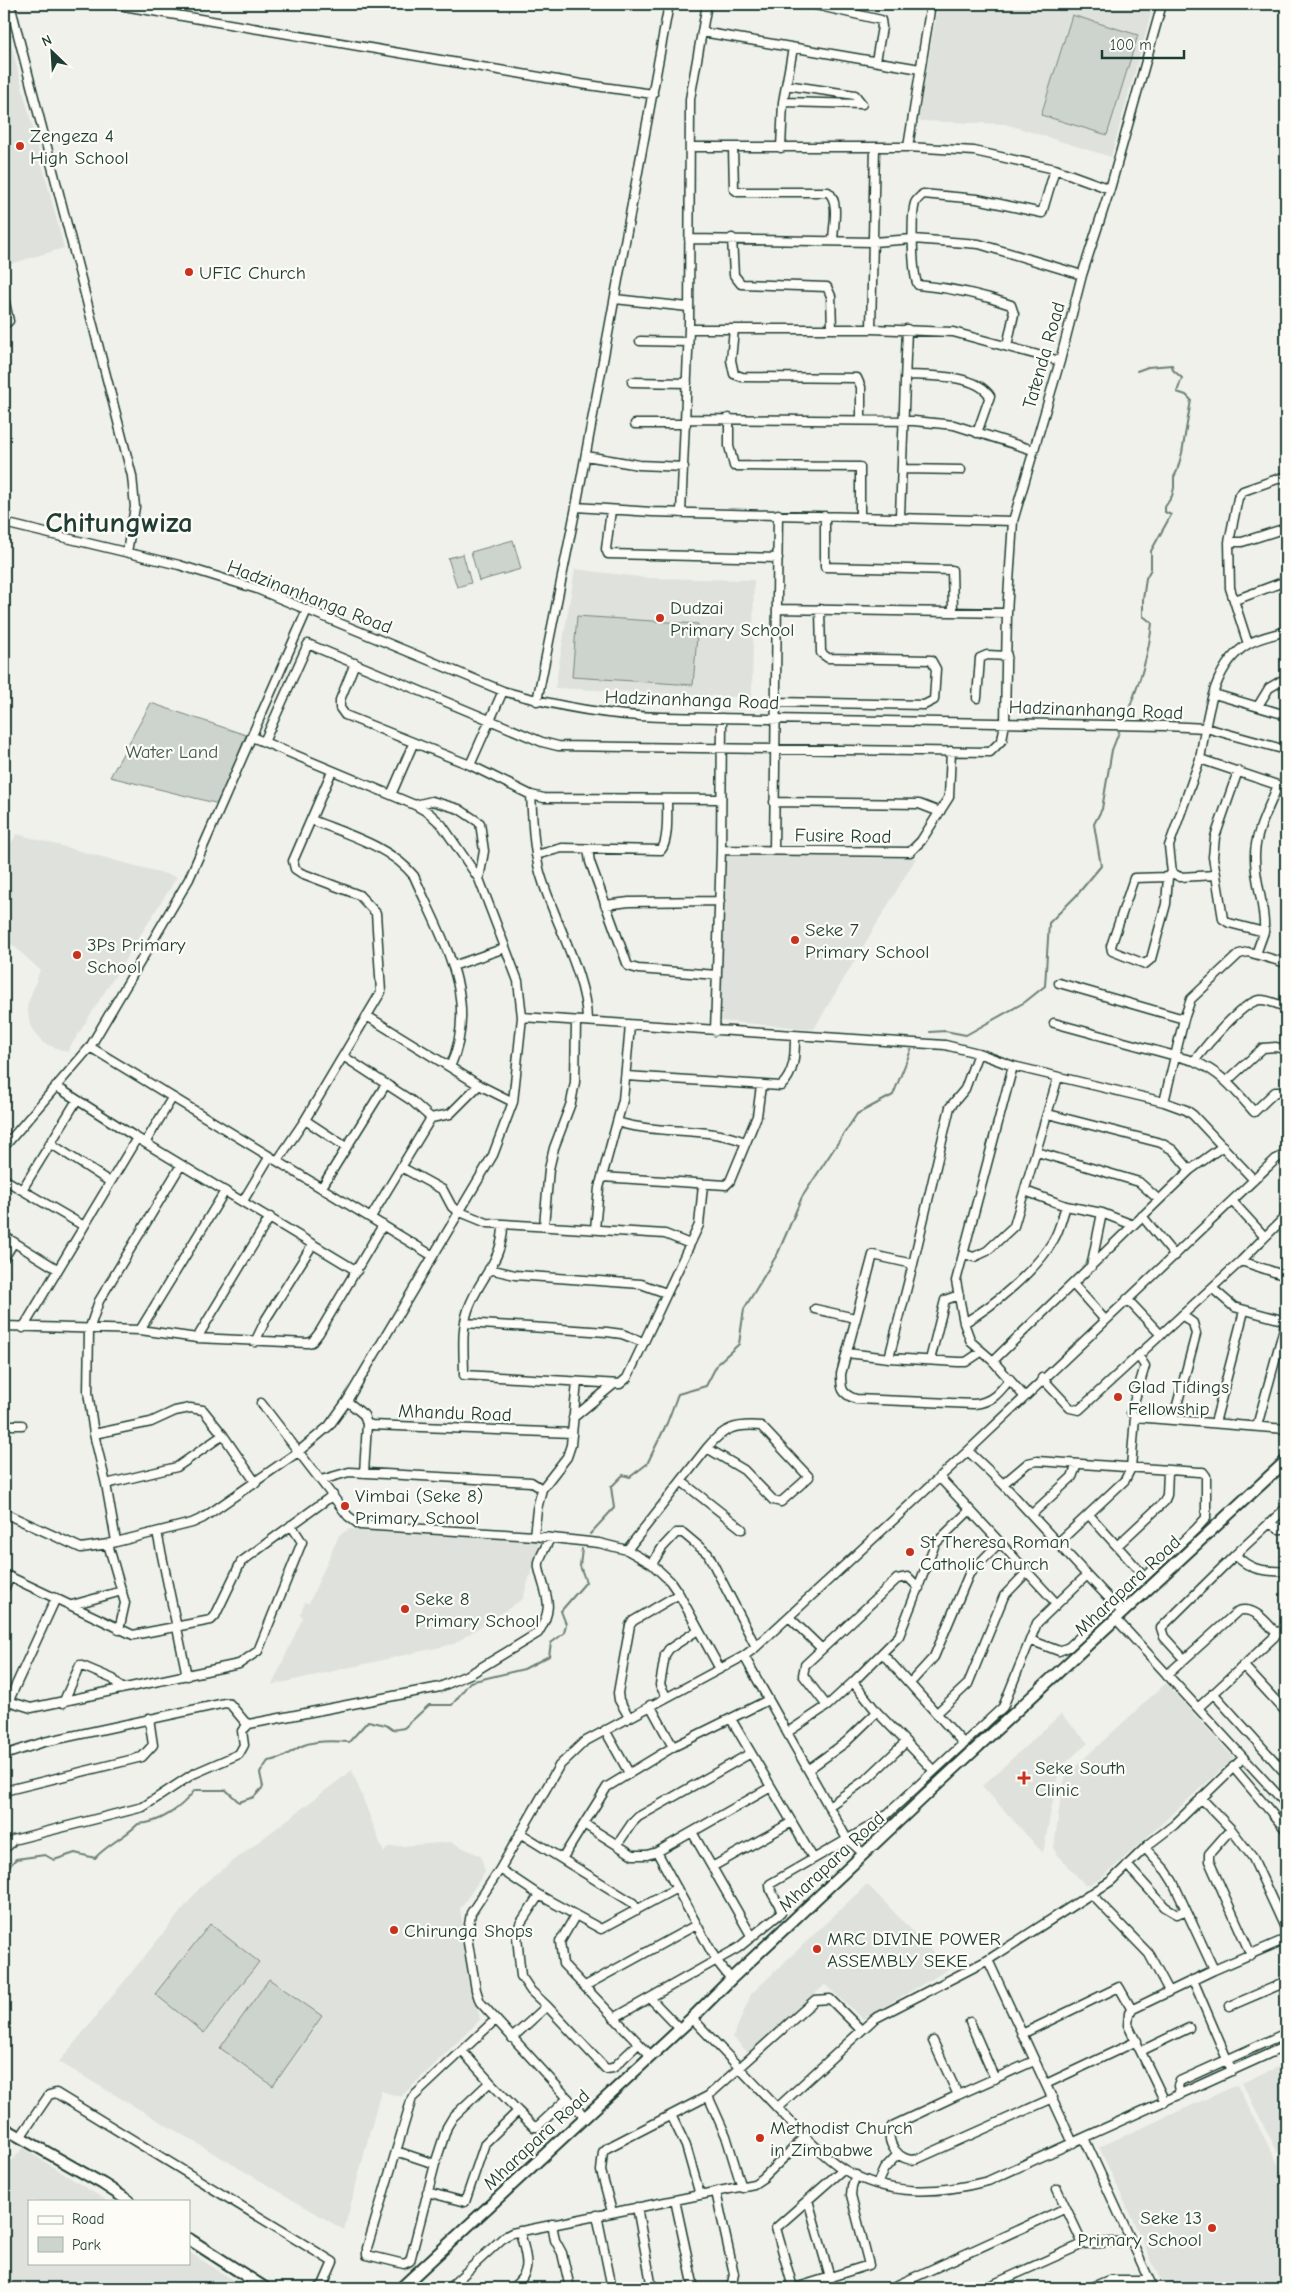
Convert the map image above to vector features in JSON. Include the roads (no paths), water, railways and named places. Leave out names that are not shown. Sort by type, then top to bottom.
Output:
[{"type":"main road","name":"Mharapara Road","points":[[401,2288],[1286,1462]]},
{"type":"main road","points":[[4,2128],[21,2136],[127,2200]]},
{"type":"main road","points":[[190,2240],[265,2288]]},
{"type":"street","points":[[10,4],[132,476],[135,507],[127,552]]},
{"type":"street","points":[[112,4],[580,84],[653,94]]},
{"type":"street","points":[[537,701],[586,456],[670,4]]},
{"type":"street","points":[[681,512],[689,329],[690,99],[707,4]]},
{"type":"street","points":[[811,4],[881,20],[882,27],[876,61]]},
{"type":"street","points":[[908,148],[932,4]]},
{"type":"street","name":"Tatenda Road","points":[[264,742],[308,644],[542,742],[558,746],[990,752],[1002,740],[1005,723],[1007,613],[1013,521],[1060,361],[1082,275],[1110,189],[1162,4]]},
{"type":"street","points":[[702,32],[920,69]]},
{"type":"street","points":[[781,148],[783,102],[793,48]]},
{"type":"street","points":[[783,102],[862,104],[855,95],[786,85]]},
{"type":"street","points":[[690,147],[908,148],[974,151],[1055,169],[1110,189]]},
{"type":"street","points":[[733,148],[734,189],[738,192],[828,192],[834,204],[833,241]]},
{"type":"street","points":[[871,329],[875,148]]},
{"type":"street","points":[[1007,346],[1014,314],[1011,305],[995,299],[948,288],[918,285],[914,279],[913,240],[915,202],[923,194],[977,198],[1042,212],[1055,169]]},
{"type":"street","points":[[690,239],[732,238],[874,242],[913,240],[979,244],[1082,275]]},
{"type":"street","points":[[732,238],[734,275],[741,284],[827,287],[831,296],[832,329]]},
{"type":"street","points":[[4,298],[9,321],[4,325]]},
{"type":"street","points":[[615,299],[688,307]]},
{"type":"street","points":[[689,329],[907,329],[953,332],[1060,361]]},
{"type":"street","points":[[734,329],[731,360],[734,374],[742,377],[857,378],[861,387],[861,420]]},
{"type":"street","points":[[900,516],[907,329]]},
{"type":"street","points":[[640,342],[688,342]]},
{"type":"street","points":[[906,375],[946,376],[986,389],[990,396],[977,433]]},
{"type":"street","points":[[632,382],[687,383]]},
{"type":"street","points":[[729,418],[729,446],[734,466],[860,468],[860,515]]},
{"type":"street","points":[[635,424],[729,418],[861,420],[954,425],[1033,450]]},
{"type":"street","points":[[586,456],[639,465],[684,467]]},
{"type":"street","points":[[903,469],[961,470]]},
{"type":"street","points":[[1248,644],[1230,588],[1229,542],[1238,498],[1243,491],[1286,476]]},
{"type":"street","points":[[576,507],[611,510],[825,516],[900,516],[1013,521]]},
{"type":"street","points":[[611,510],[606,549],[608,554],[778,558]]},
{"type":"street","points":[[774,850],[778,514]]},
{"type":"street","points":[[825,516],[825,567],[952,570],[953,611]]},
{"type":"street","name":"Hadzinanhanga Road","points":[[4,523],[127,552],[256,589],[503,691],[537,701],[631,716],[1206,728],[1286,750]]},
{"type":"street","points":[[1229,542],[1242,542],[1286,528]]},
{"type":"street","points":[[1235,600],[1286,582]]},
{"type":"street","points":[[778,609],[1007,613]]},
{"type":"street","points":[[777,702],[924,704],[934,700],[936,669],[931,660],[828,658],[821,653],[820,609]]},
{"type":"street","points":[[4,1147],[90,1047],[189,879],[307,610]]},
{"type":"street","points":[[1216,875],[1180,877],[1170,875],[1134,878],[1111,946],[1112,951],[1144,964],[1151,959],[1166,904],[1170,875],[1170,846],[1200,759],[1214,694],[1228,660],[1248,644],[1286,631]]},
{"type":"street","points":[[977,698],[980,658],[987,655],[1007,656]]},
{"type":"street","points":[[356,663],[340,700],[340,708],[345,715],[470,766],[531,795],[544,798],[721,799]]},
{"type":"street","points":[[1258,706],[1269,688],[1286,678]]},
{"type":"street","points":[[470,766],[503,691]]},
{"type":"street","points":[[1214,694],[1286,715]]},
{"type":"street","points":[[715,1032],[720,901],[722,718]]},
{"type":"street","points":[[4,1513],[81,1548],[108,1544],[204,1518],[298,1452],[329,1426],[347,1401],[493,1155],[513,1102],[522,1017],[518,981],[479,879],[442,825],[429,813],[415,805],[252,737]]},
{"type":"street","points":[[391,795],[413,744]]},
{"type":"street","name":"Fusire Road","points":[[721,850],[910,852],[921,841],[949,797],[951,750]]},
{"type":"street","points":[[1200,759],[1282,786],[1256,843],[1255,853],[1264,914],[1264,932],[1256,954]]},
{"type":"street","points":[[278,1160],[305,1120],[381,992],[376,913],[359,896],[301,873],[295,869],[293,861],[332,771]]},
{"type":"street","points":[[1238,771],[1215,837],[1213,857],[1223,918],[1230,923],[1264,932]]},
{"type":"street","points":[[531,795],[536,855],[542,881],[582,986],[587,1005],[587,1021]]},
{"type":"street","points":[[536,855],[562,848],[661,850],[665,838],[667,800]]},
{"type":"street","points":[[415,805],[432,801],[459,810],[480,823],[484,852],[479,879]]},
{"type":"street","points":[[774,802],[919,804],[940,812]]},
{"type":"street","points":[[312,820],[380,849],[404,864],[414,876],[453,966],[462,1007],[458,1049],[450,1067]]},
{"type":"street","points":[[588,849],[590,862],[625,961],[631,968],[717,975]]},
{"type":"street","points":[[605,904],[720,901]]},
{"type":"street","points":[[453,966],[505,948]]},
{"type":"street","points":[[1164,1102],[1184,1019],[1191,999],[1239,954],[1256,954],[1286,963]]},
{"type":"street","points":[[1059,983],[1184,1019]]},
{"type":"street","points":[[1194,1061],[1217,1033],[1251,1003],[1260,1000],[1286,1007]]},
{"type":"street","points":[[367,1016],[479,1085],[513,1102]]},
{"type":"street","points":[[522,1017],[715,1032],[946,1045],[978,1053],[1013,1066],[1164,1102],[1186,1110],[1254,1180]]},
{"type":"street","points":[[544,1226],[549,1169],[571,1103],[575,1082],[576,1021]]},
{"type":"street","points":[[1054,1023],[1194,1061],[1212,1069],[1228,1081],[1254,1112],[1275,1092],[1286,1092]]},
{"type":"street","points":[[595,1229],[602,1177],[624,1100],[630,1026]]},
{"type":"street","points":[[626,1076],[776,1087],[786,1082],[794,1057],[795,1036]]},
{"type":"street","points":[[90,1047],[433,1256]]},
{"type":"street","points":[[1228,1081],[1263,1048],[1276,1047],[1286,1050]]},
{"type":"street","points":[[888,1358],[913,1264],[950,1107],[965,1088],[978,1053]]},
{"type":"street","points":[[343,1056],[412,1101],[431,1118]]},
{"type":"street","points":[[1013,1066],[956,1281],[964,1323],[971,1342],[993,1361],[1024,1396]]},
{"type":"street","points":[[964,1254],[974,1257],[987,1251],[1014,1226],[1058,1077]]},
{"type":"street","points":[[322,1187],[386,1084]]},
{"type":"street","points":[[371,1217],[431,1118],[450,1114],[479,1085]]},
{"type":"street","points":[[602,1177],[724,1186],[729,1183],[757,1116],[762,1086]]},
{"type":"street","points":[[57,1087],[145,1143],[357,1271]]},
{"type":"street","points":[[145,1143],[172,1098]]},
{"type":"street","points":[[22,1190],[77,1100]]},
{"type":"street","points":[[1048,1114],[1161,1143],[1173,1150],[1190,1170]]},
{"type":"street","points":[[305,1120],[346,1146]]},
{"type":"street","points":[[617,1122],[633,1127],[722,1134],[746,1142]]},
{"type":"street","points":[[23,1328],[56,1269],[137,1138]]},
{"type":"street","points":[[50,1143],[110,1182]]},
{"type":"street","points":[[993,1361],[1190,1170],[1223,1146]]},
{"type":"street","points":[[1037,1152],[1139,1182],[1159,1200]]},
{"type":"street","points":[[585,2117],[480,2002],[466,1937],[472,1913],[500,1869],[559,1766],[584,1742],[666,1696],[744,1656],[756,1647],[968,1451],[1042,1378],[1175,1256],[1232,1200],[1276,1160],[1286,1154]]},
{"type":"street","points":[[243,1201],[270,1156]]},
{"type":"street","points":[[116,1541],[106,1484],[94,1434],[88,1392],[89,1330],[99,1301],[181,1165]]},
{"type":"street","points":[[402,1167],[443,1190],[452,1207],[487,1223],[665,1234],[690,1244]]},
{"type":"street","points":[[4,1179],[84,1226]]},
{"type":"street","points":[[503,1225],[503,1241],[476,1292],[465,1323],[464,1375],[613,1384],[624,1382],[699,1225],[702,1185]]},
{"type":"street","points":[[140,1330],[225,1190]]},
{"type":"street","points":[[1025,1191],[1066,1206],[1102,1213],[1133,1224]]},
{"type":"street","points":[[1232,1200],[1264,1236]]},
{"type":"street","points":[[964,1323],[979,1314],[1014,1285],[1048,1249],[1055,1238],[1066,1206]]},
{"type":"street","points":[[1091,1268],[1102,1213]]},
{"type":"street","points":[[1142,1216],[1175,1256]]},
{"type":"street","points":[[1042,1378],[1070,1408],[1079,1410],[1241,1261],[1286,1216]]},
{"type":"street","points":[[197,1338],[270,1217]]},
{"type":"street","points":[[4,1326],[140,1330],[197,1338],[255,1342],[312,1342],[319,1334],[384,1225]]},
{"type":"street","points":[[4,1236],[56,1269]]},
{"type":"street","points":[[4,1258],[14,1242]]},
{"type":"street","points":[[255,1342],[266,1319],[313,1244]]},
{"type":"street","points":[[913,1264],[874,1255],[841,1374],[841,1387],[847,1396],[856,1398],[983,1403],[995,1397],[1010,1379]]},
{"type":"street","points":[[1241,1261],[1286,1276]]},
{"type":"street","points":[[489,1270],[515,1275],[641,1284],[666,1293]]},
{"type":"street","points":[[1073,1284],[1105,1320]]},
{"type":"street","points":[[1212,1288],[1234,1307],[1286,1321],[1257,1426]]},
{"type":"street","points":[[930,1360],[945,1300],[959,1295]]},
{"type":"street","points":[[1127,1299],[1161,1335]]},
{"type":"street","points":[[815,1309],[855,1318]]},
{"type":"street","points":[[1216,1423],[1244,1311]]},
{"type":"street","points":[[1173,1420],[1196,1334],[1193,1323],[1182,1315]]},
{"type":"street","points":[[465,1323],[607,1332],[622,1334],[644,1342]]},
{"type":"street","points":[[847,1353],[888,1358],[966,1362],[981,1352]]},
{"type":"street","points":[[1138,1355],[1145,1366],[1131,1412],[1135,1416],[1286,1429]]},
{"type":"street","points":[[534,1536],[537,1508],[542,1489],[567,1457],[571,1445],[577,1382]]},
{"type":"street","points":[[574,1418],[613,1384]]},
{"type":"street","points":[[347,1401],[364,1415],[367,1424],[364,1472]]},
{"type":"street","points":[[261,1403],[348,1516],[360,1525],[599,1542],[627,1550],[652,1564],[680,1594],[720,1669]]},
{"type":"street","points":[[94,1434],[151,1422],[176,1411],[190,1408],[203,1410],[256,1483]]},
{"type":"street","points":[[1058,1543],[1090,1516],[1119,1487],[1131,1468],[1135,1416]]},
{"type":"street","name":"Mhandu Road","points":[[367,1424],[572,1433]]},
{"type":"street","points":[[4,1425],[22,1425]]},
{"type":"street","points":[[627,1550],[707,1448],[717,1436],[732,1428],[761,1426],[809,1477],[786,1499],[781,1502],[773,1500],[744,1470],[707,1448]]},
{"type":"street","points":[[106,1484],[177,1467],[223,1435]]},
{"type":"street","points":[[968,1451],[1032,1514],[1114,1604],[1119,1616],[1167,1675],[1199,1707],[1286,1804]]},
{"type":"street","points":[[1003,1484],[1032,1462],[1203,1472],[1206,1476],[1206,1518],[1196,1529],[1064,1650],[1059,1651],[1030,1640]]},
{"type":"street","points":[[1032,1514],[1072,1477],[1077,1464]]},
{"type":"street","points":[[1117,1546],[1164,1502],[1167,1495],[1168,1471]]},
{"type":"street","points":[[321,1480],[341,1473],[364,1472],[530,1482],[542,1489]]},
{"type":"street","points":[[939,1476],[1056,1603]]},
{"type":"street","points":[[681,1481],[742,1529]]},
{"type":"street","points":[[4,1589],[7,1575],[72,1605],[119,1630],[133,1635],[211,1620],[216,1616],[241,1562],[333,1495]]},
{"type":"street","points":[[1184,1659],[1164,1637],[1162,1628],[1235,1554],[1286,1508]]},
{"type":"street","points":[[788,1732],[827,1706],[899,1636],[935,1544],[970,1510]]},
{"type":"street","points":[[1090,1516],[1144,1576]]},
{"type":"street","points":[[1270,1523],[1279,1529],[1286,1530]]},
{"type":"street","points":[[8,1701],[31,1708],[63,1703],[239,1664],[258,1651],[302,1542],[291,1525]]},
{"type":"street","points":[[157,1532],[187,1676]]},
{"type":"street","points":[[652,1564],[662,1548],[676,1533],[683,1533],[698,1544],[708,1554],[756,1647]]},
{"type":"street","points":[[8,1846],[13,1840],[143,1807],[193,1774],[239,1754],[244,1745],[242,1731],[249,1724],[440,1687],[472,1673],[538,1633],[548,1607],[539,1568],[550,1538]]},
{"type":"street","points":[[910,1683],[934,1656],[969,1574],[1000,1543]]},
{"type":"street","points":[[108,1544],[125,1603],[119,1630]]},
{"type":"street","points":[[1235,1554],[1246,1565],[1255,1570],[1286,1572]]},
{"type":"street","points":[[937,1713],[968,1684],[1004,1596],[1027,1572]]},
{"type":"street","points":[[614,2018],[716,1960],[752,1937],[781,1913],[781,1909],[770,1890],[770,1884],[881,1820],[964,1744],[1003,1707],[1037,1623],[1056,1603],[1087,1576]]},
{"type":"street","points":[[827,1706],[803,1675],[805,1665],[896,1579],[908,1577],[919,1588]]},
{"type":"street","points":[[72,1605],[122,1591]]},
{"type":"street","points":[[629,1717],[619,1700],[618,1688],[630,1626],[633,1621],[680,1594]]},
{"type":"street","points":[[4,1711],[56,1598]]},
{"type":"street","points":[[1167,1675],[1238,1611],[1249,1610],[1255,1612],[1286,1639]]},
{"type":"street","points":[[789,1617],[821,1648]]},
{"type":"street","points":[[1199,1707],[1286,1626]]},
{"type":"street","points":[[666,1696],[660,1685],[665,1655],[669,1649],[698,1630]]},
{"type":"street","points":[[882,1653],[964,1744]]},
{"type":"street","points":[[744,1656],[848,1839],[864,1854]]},
{"type":"street","points":[[63,1703],[80,1665],[113,1679],[122,1689]]},
{"type":"street","points":[[1243,1665],[1286,1712]]},
{"type":"street","points":[[853,1682],[877,1712],[934,1771]]},
{"type":"street","points":[[1213,1693],[1286,1774]]},
{"type":"street","points":[[562,1859],[607,1786],[673,1747],[768,1700]]},
{"type":"street","points":[[4,1755],[44,1742],[225,1703],[230,1704],[245,1722],[249,1724]]},
{"type":"street","points":[[650,1705],[673,1747]]},
{"type":"street","points":[[809,1769],[846,1742],[877,1712]]},
{"type":"street","points":[[4,1791],[142,1757],[153,1745],[149,1718]]},
{"type":"street","points":[[731,1719],[813,1858]]},
{"type":"street","points":[[605,1730],[629,1773]]},
{"type":"street","points":[[829,1806],[868,1778],[906,1742]]},
{"type":"street","points":[[617,1845],[638,1816],[751,1754]]},
{"type":"street","points":[[777,2108],[861,2030],[899,2004],[988,1960],[1111,1880],[1202,1798],[1243,1758]]},
{"type":"street","points":[[1233,1767],[1286,1830]]},
{"type":"street","points":[[584,1824],[633,1855],[640,1856],[657,1852],[772,1787]]},
{"type":"street","points":[[1202,1798],[1231,1829],[1253,1858],[1283,1912],[1286,1930]]},
{"type":"street","points":[[712,1867],[792,1822]]},
{"type":"street","points":[[1231,1829],[1209,1854],[1209,1861],[1251,1955]]},
{"type":"street","points":[[692,1832],[752,1937]]},
{"type":"street","points":[[520,1833],[633,1903],[637,1910]]},
{"type":"street","points":[[1145,1848],[1166,1871],[1214,1970]]},
{"type":"street","points":[[657,1852],[716,1960],[731,1979]]},
{"type":"street","points":[[1127,1864],[1165,1907],[1178,1914],[1186,1910]]},
{"type":"street","points":[[500,1869],[575,1916],[601,1929],[677,1888]]},
{"type":"street","points":[[1091,1894],[1149,1954],[1169,1991]]},
{"type":"street","points":[[540,1895],[520,1924],[517,1937],[522,1976],[531,1991],[606,2070],[613,2068],[638,2044]]},
{"type":"street","points":[[575,1916],[561,1937],[560,1954],[563,1964],[651,2056]]},
{"type":"street","points":[[585,1986],[696,1925]]},
{"type":"street","points":[[1165,2102],[1128,2025],[1128,2018],[1132,2010],[1214,1970],[1286,1939]]},
{"type":"street","points":[[988,1960],[1073,2143]]},
{"type":"street","points":[[1193,1980],[1232,2071]]},
{"type":"street","points":[[1230,2006],[1286,1982]]},
{"type":"street","points":[[1022,2034],[1119,1987],[1132,2010]]},
{"type":"street","points":[[650,1998],[680,2029]]},
{"type":"street","points":[[612,2212],[601,2171],[602,2152],[708,2096],[815,2000],[820,1998],[830,1999],[861,2030]]},
{"type":"street","points":[[512,2038],[547,2006]]},
{"type":"street","points":[[692,2018],[805,2137],[843,2169],[877,2184],[916,2191],[949,2191],[988,2181],[1286,2046]]},
{"type":"street","points":[[490,2082],[450,2121],[427,2192],[410,2262],[404,2264],[367,2255],[367,2248],[412,2098],[495,2020]]},
{"type":"street","points":[[970,2022],[995,2079]]},
{"type":"street","points":[[1142,2051],[1189,2028]]},
{"type":"street","points":[[1180,2095],[1178,2086],[1180,2080],[1286,2033]]},
{"type":"street","points":[[933,2041],[958,2096]]},
{"type":"street","points":[[1046,2084],[1137,2042]]},
{"type":"street","points":[[462,2051],[534,2127],[537,2127],[568,2098]]},
{"type":"street","points":[[1034,2061],[892,2126],[889,2135],[890,2142],[898,2154],[907,2160],[917,2159],[1053,2098]]},
{"type":"street","points":[[21,2136],[49,2095],[56,2093],[333,2262],[323,2285],[319,2288]]},
{"type":"street","points":[[708,2096],[726,2136],[742,2188]]},
{"type":"street","points":[[427,2192],[465,2202],[485,2142],[518,2111]]},
{"type":"street","points":[[670,2115],[686,2146],[700,2195]]},
{"type":"street","points":[[449,2288],[504,2237],[520,2231],[552,2224],[742,2188],[754,2184],[763,2178],[805,2137]]},
{"type":"street","points":[[1084,2138],[1152,2288]]},
{"type":"street","points":[[396,2151],[435,2164]]},
{"type":"street","points":[[877,2184],[884,2170],[898,2154]]},
{"type":"street","points":[[843,2169],[776,2228],[794,2288],[869,2265],[851,2195],[856,2175]]},
{"type":"street","points":[[1057,2190],[1083,2244]]},
{"type":"street","points":[[716,2192],[734,2274],[731,2288]]},
{"type":"street","points":[[675,2200],[694,2288]]},
{"type":"street","points":[[808,2200],[830,2278]]},
{"type":"street","points":[[637,2207],[652,2288]]},
{"type":"street","points":[[891,2288],[1066,2208]]},
{"type":"street","points":[[597,2215],[612,2288]]},
{"type":"street","points":[[552,2224],[555,2240],[562,2252],[570,2288]]},
{"type":"street","points":[[512,2288],[524,2277],[527,2270],[520,2231]]},
{"type":"street","points":[[986,2288],[1083,2244],[1131,2241]]},
{"type":"street","points":[[1090,2288],[1109,2280],[1148,2280]]},
{"type":"waterway","points":[[1127,714],[1143,669],[1151,635],[1152,623],[1143,616],[1146,578],[1151,569],[1151,551],[1171,515],[1165,512],[1165,507],[1172,496],[1174,488],[1174,477],[1182,453],[1191,400],[1186,395],[1177,392],[1182,378],[1173,370],[1172,365],[1148,367],[1137,371]]},
{"type":"waterway","points":[[930,1032],[945,1031],[966,1035],[1025,1002],[1045,986],[1049,923],[1076,896],[1101,866],[1094,824],[1102,809],[1112,750],[1119,732]]},
{"type":"waterway","points":[[590,1534],[614,1508],[611,1487],[623,1475],[630,1477],[647,1464],[667,1423],[678,1394],[706,1386],[718,1363],[739,1344],[744,1309],[778,1253],[802,1197],[857,1114],[893,1095],[911,1050]]},
{"type":"waterway","points":[[4,1872],[16,1859],[45,1855],[54,1860],[75,1853],[95,1858],[138,1824],[155,1821],[170,1813],[195,1790],[226,1790],[239,1802],[254,1797],[263,1787],[260,1773],[268,1761],[279,1758],[309,1743],[326,1741],[349,1742],[368,1721],[386,1725],[393,1730],[404,1728],[429,1705],[452,1705],[470,1682],[524,1669],[549,1656],[551,1643],[564,1633],[566,1624],[561,1611],[586,1582],[580,1566],[582,1549]]},
{"type":"place","name":"Zengeza 4 High School","points":[[20,146]]},
{"type":"place","name":"UFIC Church","points":[[189,272]]},
{"type":"place","name":"Dudzai Primary School","points":[[660,618]]},
{"type":"place","name":"Seke 7 Primary School","points":[[795,940]]},
{"type":"place","name":"3Ps Primary School","points":[[77,955]]},
{"type":"place","name":"Glad Tidings Fellowship","points":[[1118,1397]]},
{"type":"place","name":"Vimbai (Seke 8) Primary School","points":[[345,1506]]},
{"type":"place","name":"St Theresa Roman Catholic Church","points":[[910,1552]]},
{"type":"place","name":"Seke 8 Primary School","points":[[405,1609]]},
{"type":"place","name":"Seke South Clinic","points":[[1024,1778]]},
{"type":"place","name":"Chirunga Shops","points":[[394,1930]]},
{"type":"place","name":"MRC DIVINE POWER ASSEMBLY SEKE","points":[[817,1949]]},
{"type":"place","name":"Methodist Church in Zimbabwe","points":[[760,2138]]},
{"type":"place","name":"Seke 13 Primary School","points":[[1212,2228]]},
{"type":"district","name":"Chitungwiza","points":[[119,522]]},
{"type":"park label","name":"Water Land","points":[[172,751]]}]
